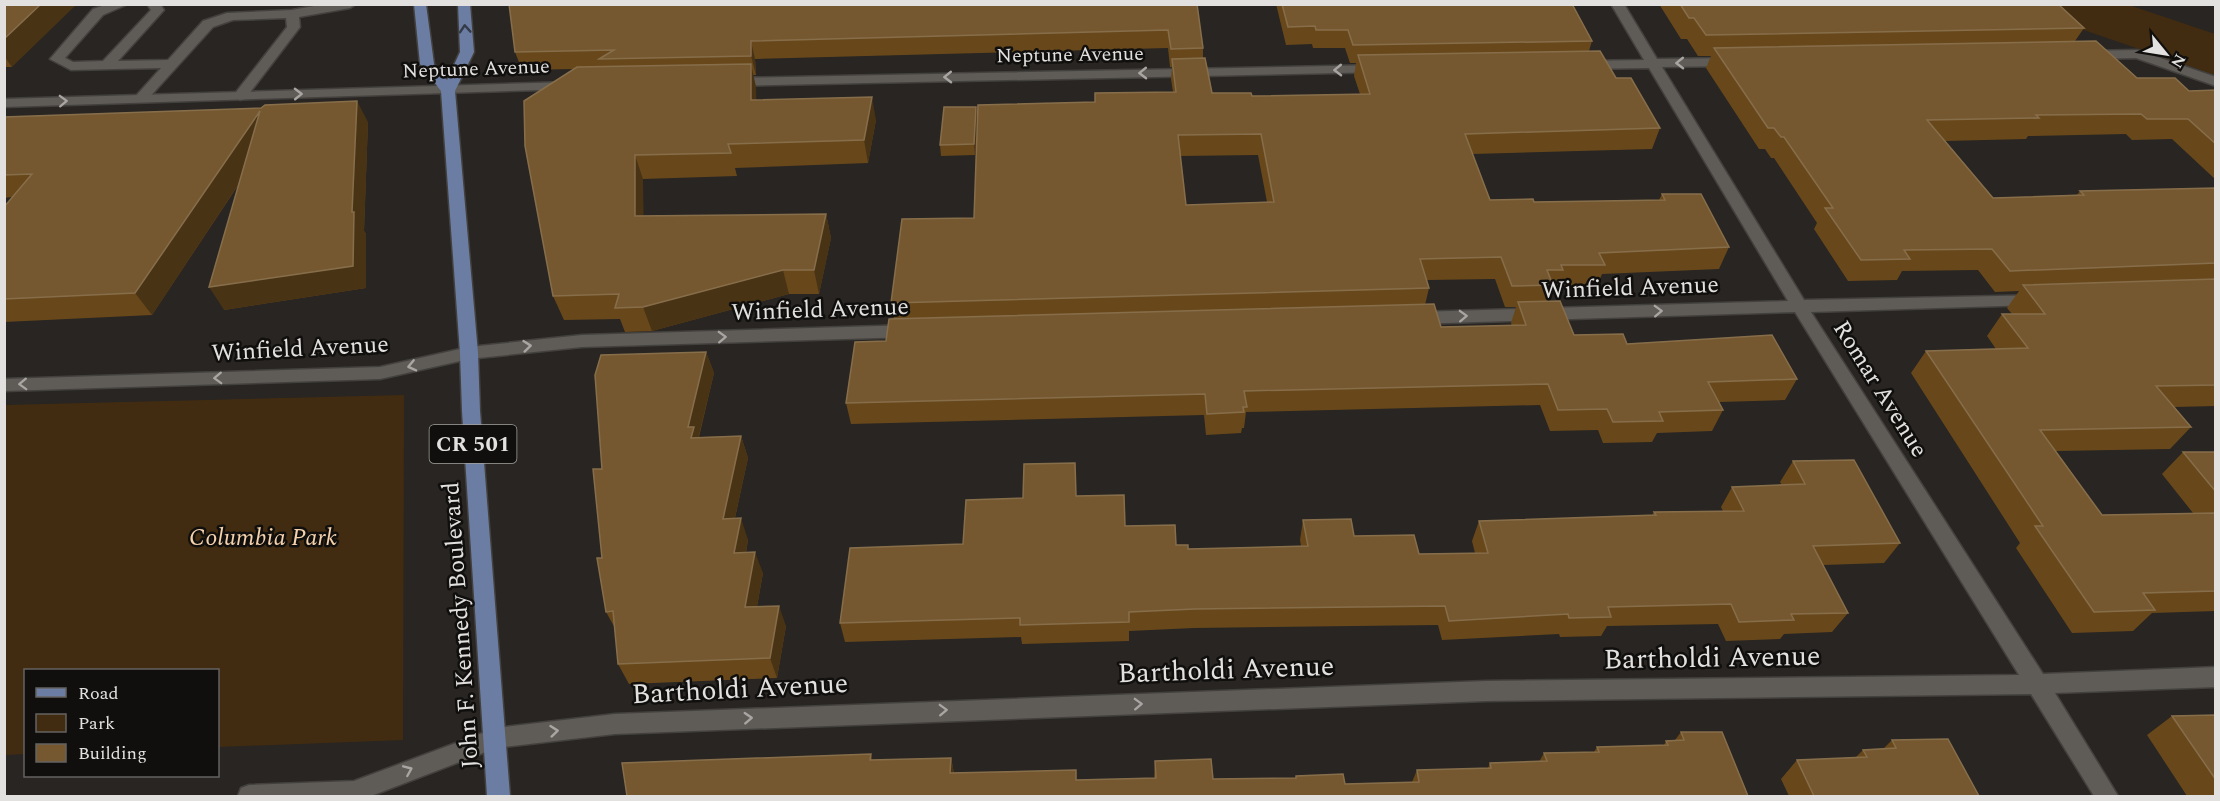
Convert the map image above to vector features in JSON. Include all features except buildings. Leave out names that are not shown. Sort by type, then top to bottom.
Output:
[{"type":"main road","points":[[420,4],[427,64],[448,91],[467,52],[464,4]]},
{"type":"main road","name":"John F. Kennedy Boulevard","points":[[448,91],[500,796]]},
{"type":"street","points":[[122,4],[98,12],[57,59],[71,66],[172,64]]},
{"type":"street","points":[[107,65],[158,10],[153,4]]},
{"type":"street","points":[[141,98],[208,24],[232,16],[292,14],[350,4]]},
{"type":"street","name":"Romar Avenue","points":[[1617,4],[1800,307],[2106,796]]},
{"type":"street","points":[[240,96],[294,27],[292,14]]},
{"type":"street","points":[[2078,55],[2137,54],[2216,82]]},
{"type":"street","points":[[1570,65],[1743,62]]},
{"type":"street","name":"Neptune Avenue","points":[[714,82],[1390,69]]},
{"type":"street","name":"Neptune Avenue","points":[[4,103],[586,85]]},
{"type":"street","name":"Winfield Avenue","points":[[1403,318],[2049,298]]},
{"type":"street","name":"Winfield Avenue","points":[[4,385],[381,373],[469,352],[582,340],[927,331]]},
{"type":"street","name":"Bartholdi Avenue","points":[[249,796],[354,792],[496,738],[615,724],[1486,691],[2037,684],[2216,677]]},
{"type":"green space","points":[[2011,5],[2129,5],[2215,34],[2215,75]]},
{"type":"green space","name":"Columbia Park","points":[[404,395],[403,740],[219,747],[219,669],[24,669],[24,754],[5,755],[5,405]]}]
